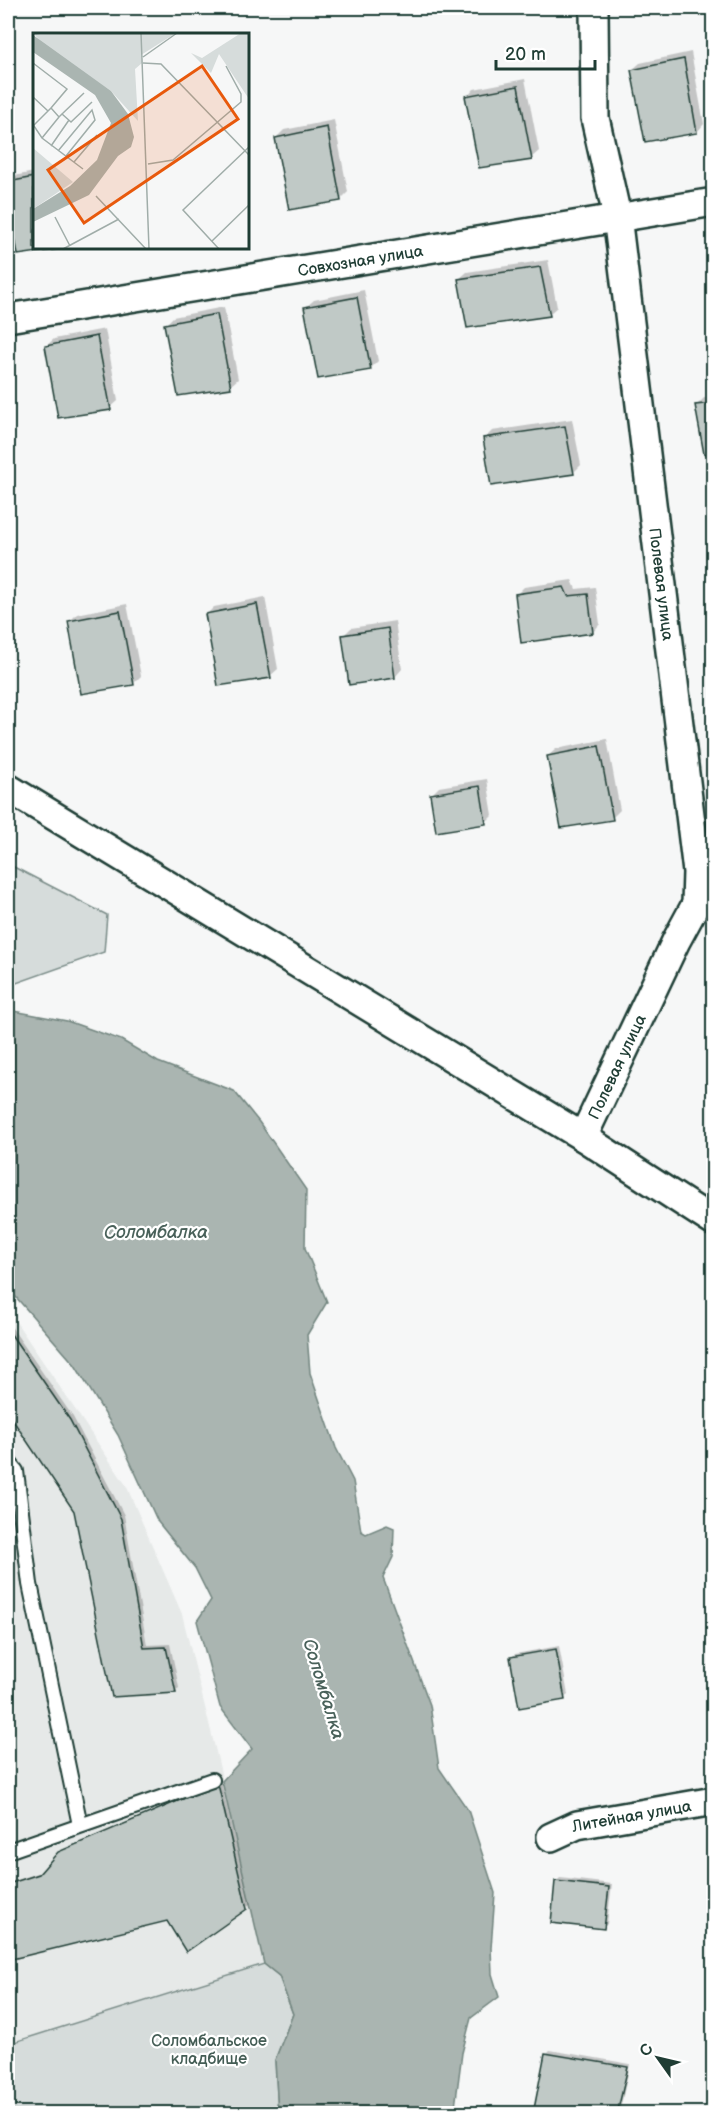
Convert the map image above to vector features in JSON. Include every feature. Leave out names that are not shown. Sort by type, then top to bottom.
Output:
[{"type":"street","name":"Полевая улица","points":[[583,1137],[676,940],[696,904],[697,872],[617,216],[595,118],[594,8]]},
{"type":"street","name":"Совхозная улица","points":[[8,318],[617,216],[714,202]]},
{"type":"street","points":[[8,788],[583,1137],[714,1222]]},
{"type":"street","name":"Литейная улица","points":[[551,1837],[577,1825],[714,1801]]},
{"type":"lane","points":[[8,1461],[16,1471],[30,1584],[80,1825]]},
{"type":"lane","points":[[8,1851],[212,1780]]},
{"type":"shaded area","points":[[8,1310],[126,1485],[182,1614],[264,1964],[8,2044]]},
{"type":"green space","points":[[8,864],[107,915],[104,952],[8,986]]},
{"type":"green space","name":"Соломбальское кладбище","points":[[264,1964],[279,1976],[293,2014],[275,2060],[278,2113],[8,2114],[8,2044]]},
{"type":"water","name":"Соломбалка","points":[[8,1010],[67,1021],[121,1040],[158,1062],[234,1091],[259,1122],[306,1190],[305,1248],[327,1302],[307,1335],[310,1373],[336,1448],[353,1481],[361,1531],[366,1534],[387,1525],[394,1528],[393,1557],[383,1578],[430,1705],[439,1768],[468,1810],[495,1893],[491,1948],[492,1974],[499,1997],[471,2018],[462,2053],[455,2107],[451,2113],[278,2113],[275,2060],[293,2014],[279,1976],[264,1964],[222,1781],[252,1749],[220,1707],[197,1621],[211,1600],[195,1568],[158,1522],[118,1435],[75,1365],[8,1288]]},
{"type":"building","points":[[684,59],[697,133],[645,142],[631,70]]},
{"type":"building","points":[[518,86],[532,160],[479,168],[465,96]]},
{"type":"building","points":[[327,127],[341,201],[289,210],[275,138]]},
{"type":"building","points":[[33,177],[33,249],[59,249],[18,255],[8,197],[8,182]]},
{"type":"building","points":[[540,267],[550,316],[467,328],[458,279]]},
{"type":"building","points":[[357,297],[371,370],[318,379],[304,307]]},
{"type":"building","points":[[217,314],[231,388],[178,396],[164,324]]},
{"type":"building","points":[[97,336],[111,410],[58,418],[45,346]]},
{"type":"building","points":[[714,403],[714,452],[704,454],[695,405]]},
{"type":"building","points":[[565,426],[574,474],[491,486],[483,438]]},
{"type":"building","points":[[564,587],[568,596],[588,594],[593,633],[521,643],[515,594]]},
{"type":"building","points":[[257,604],[271,678],[218,686],[205,614]]},
{"type":"building","points":[[120,611],[134,685],[81,694],[68,621]]},
{"type":"building","points":[[388,628],[395,678],[349,685],[342,635]]},
{"type":"building","points":[[599,746],[613,820],[561,828],[547,756]]},
{"type":"building","points":[[480,786],[486,824],[436,832],[430,794]]},
{"type":"building","points":[[8,1330],[70,1420],[121,1519],[144,1648],[166,1647],[176,1693],[112,1697],[74,1511],[8,1413]]},
{"type":"building","points":[[556,1649],[565,1700],[519,1708],[510,1657]]},
{"type":"building","points":[[218,1784],[247,1909],[186,1952],[167,1921],[8,1960],[8,1884],[39,1874],[58,1852]]},
{"type":"building","points":[[555,1881],[609,1887],[604,1929],[551,1923]]},
{"type":"building","points":[[545,2053],[628,2067],[617,2114],[564,2114],[534,2109]]}]
